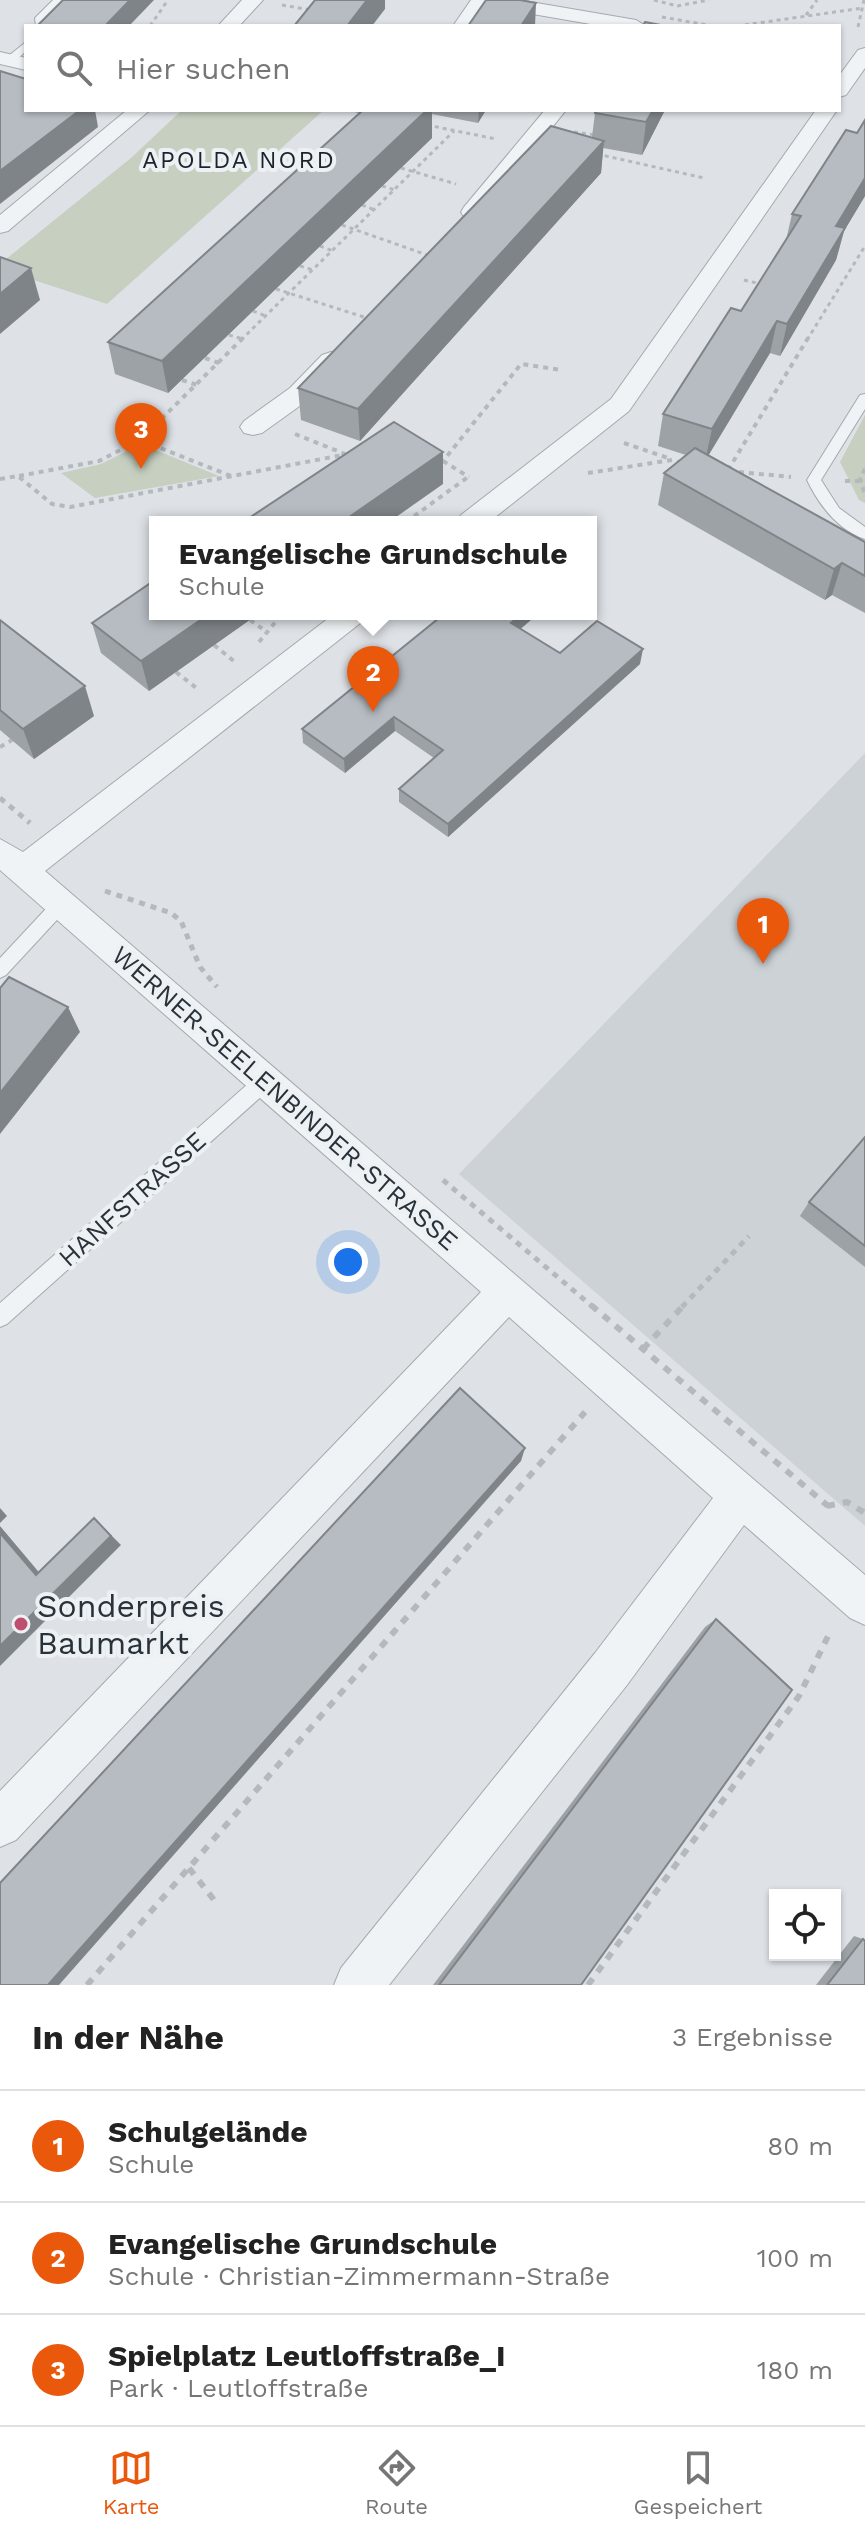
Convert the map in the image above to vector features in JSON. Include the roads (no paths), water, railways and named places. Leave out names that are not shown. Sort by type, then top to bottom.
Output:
[{"type":"street","points":[[230,24],[253,0]]},
{"type":"street","points":[[465,24],[483,0],[609,24]]},
{"type":"street","points":[[841,88],[857,60]]},
{"type":"street","points":[[0,226],[138,112]]},
{"type":"street","points":[[431,257],[554,112]]},
{"type":"street","points":[[479,516],[620,405],[826,112]]},
{"type":"street","points":[[258,424],[299,394],[371,320]]},
{"type":"street","points":[[12,861],[345,620]]},
{"type":"street","name":"WERNER-SEELENBINDER-STRASSE","points":[[12,861],[858,1597]]},
{"type":"street","points":[[0,1824],[507,1292]]},
{"type":"street","points":[[358,1985],[611,1669],[740,1496]]},
{"type":"lane","points":[[41,24],[40,18],[59,0]]},
{"type":"lane","points":[[865,398],[814,480],[824,502],[848,524],[865,534]]},
{"type":"lane","points":[[0,970],[62,903]]},
{"type":"lane","name":"HANFSTRASSE","points":[[0,1317],[265,1081]]},
{"type":"place","name":"Spielplatz Leutloffstraße_I","points":[[141,469]]},
{"type":"place","name":"Evangelische Grundschule","points":[[373,712]]},
{"type":"place","name":"Schulgelände","points":[[763,964]]},
{"type":"place","name":"Sonderpreis Baumarkt","points":[[21,1624]]},
{"type":"district","name":"APOLDA NORD","points":[[239,160]]}]
